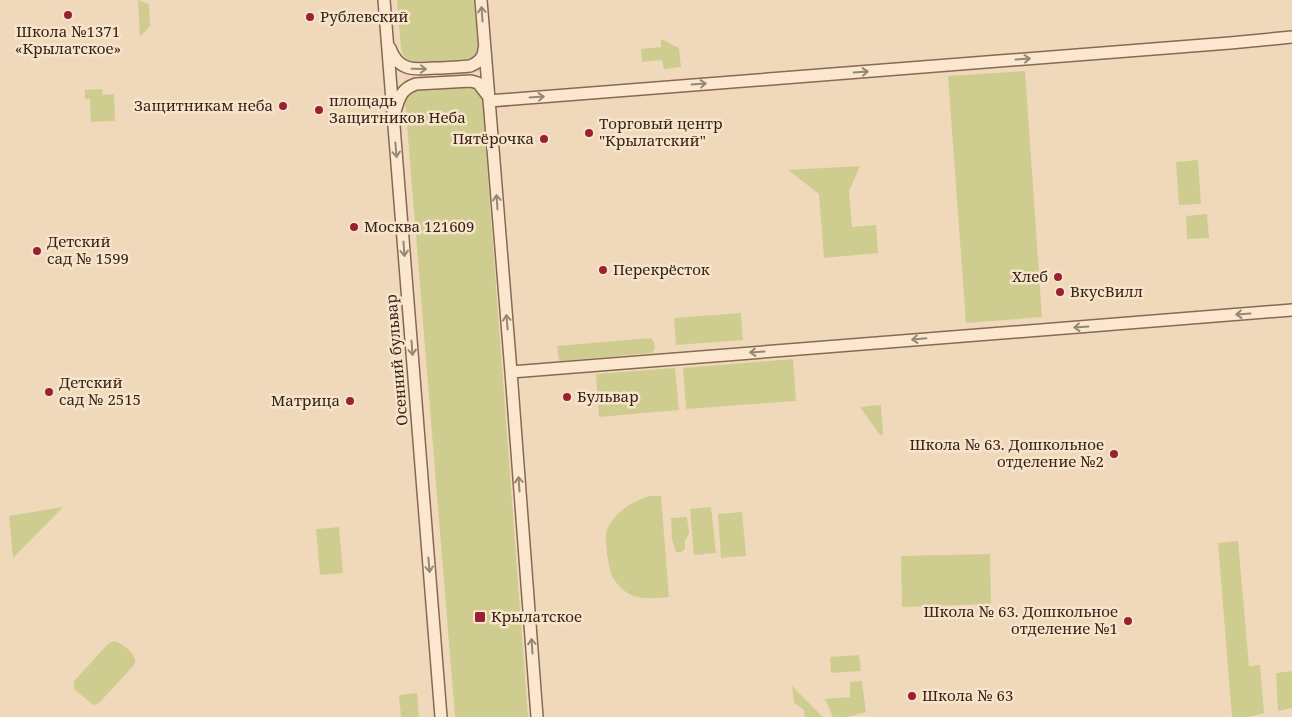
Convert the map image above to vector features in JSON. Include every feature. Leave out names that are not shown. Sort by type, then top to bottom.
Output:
[{"type":"street","name":"Осенний бульвар","points":[[384,0],[441,717]]},
{"type":"street","points":[[481,0],[537,717]]},
{"type":"street","points":[[489,99],[1202,46],[1292,37]]},
{"type":"street","points":[[387,40],[396,61],[403,66],[418,70],[474,65],[484,53],[484,44]]},
{"type":"street","points":[[393,117],[397,103],[404,90],[416,84],[471,80],[478,83],[489,99]]},
{"type":"street","points":[[511,372],[1292,310]]},
{"type":"shaded area","points":[[138,0],[149,4],[150,26],[140,37]]},
{"type":"shaded area","points":[[397,0],[474,0],[478,49],[473,57],[415,63],[408,60],[401,49]]},
{"type":"shaded area","points":[[661,39],[679,48],[681,67],[664,69],[662,60],[642,62],[641,49],[661,47]]},
{"type":"shaded area","points":[[1025,71],[1042,317],[966,323],[948,76]]},
{"type":"shaded area","points":[[474,86],[482,97],[528,717],[455,717],[405,97],[412,90]]},
{"type":"shaded area","points":[[102,89],[103,95],[114,94],[115,121],[91,122],[90,99],[85,99],[85,90]]},
{"type":"shaded area","points":[[1198,160],[1201,204],[1179,205],[1176,162]]},
{"type":"shaded area","points":[[860,166],[849,191],[852,227],[876,225],[878,253],[824,258],[819,194],[788,170]]},
{"type":"shaded area","points":[[1207,214],[1209,238],[1187,239],[1186,216]]},
{"type":"shaded area","points":[[741,313],[743,340],[676,345],[674,318]]},
{"type":"shaded area","points":[[651,338],[655,349],[652,353],[559,361],[557,346]]},
{"type":"shaded area","points":[[793,359],[796,401],[686,409],[683,368]]},
{"type":"shaded area","points":[[675,368],[679,410],[599,417],[596,374]]},
{"type":"shaded area","points":[[881,405],[883,435],[880,435],[860,407]]},
{"type":"shaded area","points":[[650,496],[661,496],[669,597],[636,597],[620,587],[611,573],[606,538],[609,525],[627,506]]},
{"type":"shaded area","points":[[63,507],[13,558],[9,516]]},
{"type":"shaded area","points":[[711,507],[716,553],[694,555],[690,509]]},
{"type":"shaded area","points":[[742,512],[746,556],[721,558],[718,514]]},
{"type":"shaded area","points":[[687,517],[689,533],[685,541],[685,549],[681,552],[676,552],[672,539],[671,518]]},
{"type":"shaded area","points":[[339,527],[343,573],[320,575],[316,529]]},
{"type":"shaded area","points":[[1238,541],[1249,666],[1260,665],[1264,713],[1249,717],[1232,717],[1218,543]]},
{"type":"shaded area","points":[[990,554],[991,604],[902,607],[901,556]]},
{"type":"shaded area","points":[[114,641],[131,652],[135,663],[100,702],[95,705],[74,689],[74,681],[108,644]]},
{"type":"shaded area","points":[[859,655],[861,671],[831,673],[830,657]]},
{"type":"shaded area","points":[[1292,671],[1292,708],[1278,711],[1276,673]]},
{"type":"shaded area","points":[[862,681],[866,712],[847,717],[833,717],[825,699],[850,697],[850,682]]},
{"type":"shaded area","points":[[792,686],[823,717],[805,717],[804,710],[794,703]]},
{"type":"shaded area","points":[[417,693],[419,717],[401,717],[399,695]]},
{"type":"place","name":"Школа №1371 «Крылатское»","points":[[68,15]]},
{"type":"place","name":"Рублевский","points":[[310,17]]},
{"type":"place","name":"Защитникам неба","points":[[283,106]]},
{"type":"place","name":"площадь Защитников Неба","points":[[319,110]]},
{"type":"place","name":"Торговый центр \"Крылатский\"","points":[[589,133]]},
{"type":"place","name":"Пятёрочка","points":[[544,139]]},
{"type":"place","name":"Москва 121609","points":[[354,227]]},
{"type":"place","name":"Детский сад № 1599","points":[[37,251]]},
{"type":"place","name":"Перекрёсток","points":[[603,270]]},
{"type":"place","name":"Хлеб","points":[[1058,277]]},
{"type":"place","name":"ВкусВилл","points":[[1060,292]]},
{"type":"place","name":"Детский сад № 2515","points":[[49,392]]},
{"type":"place","name":"Бульвар","points":[[567,397]]},
{"type":"place","name":"Матрица","points":[[350,401]]},
{"type":"place","name":"Школа № 63. Дошкольное отделение №2","points":[[1114,454]]},
{"type":"place","name":"Крылатское","points":[[480,617]]},
{"type":"place","name":"Школа № 63. Дошкольное отделение №1","points":[[1128,621]]},
{"type":"place","name":"Школа № 63","points":[[912,696]]}]
